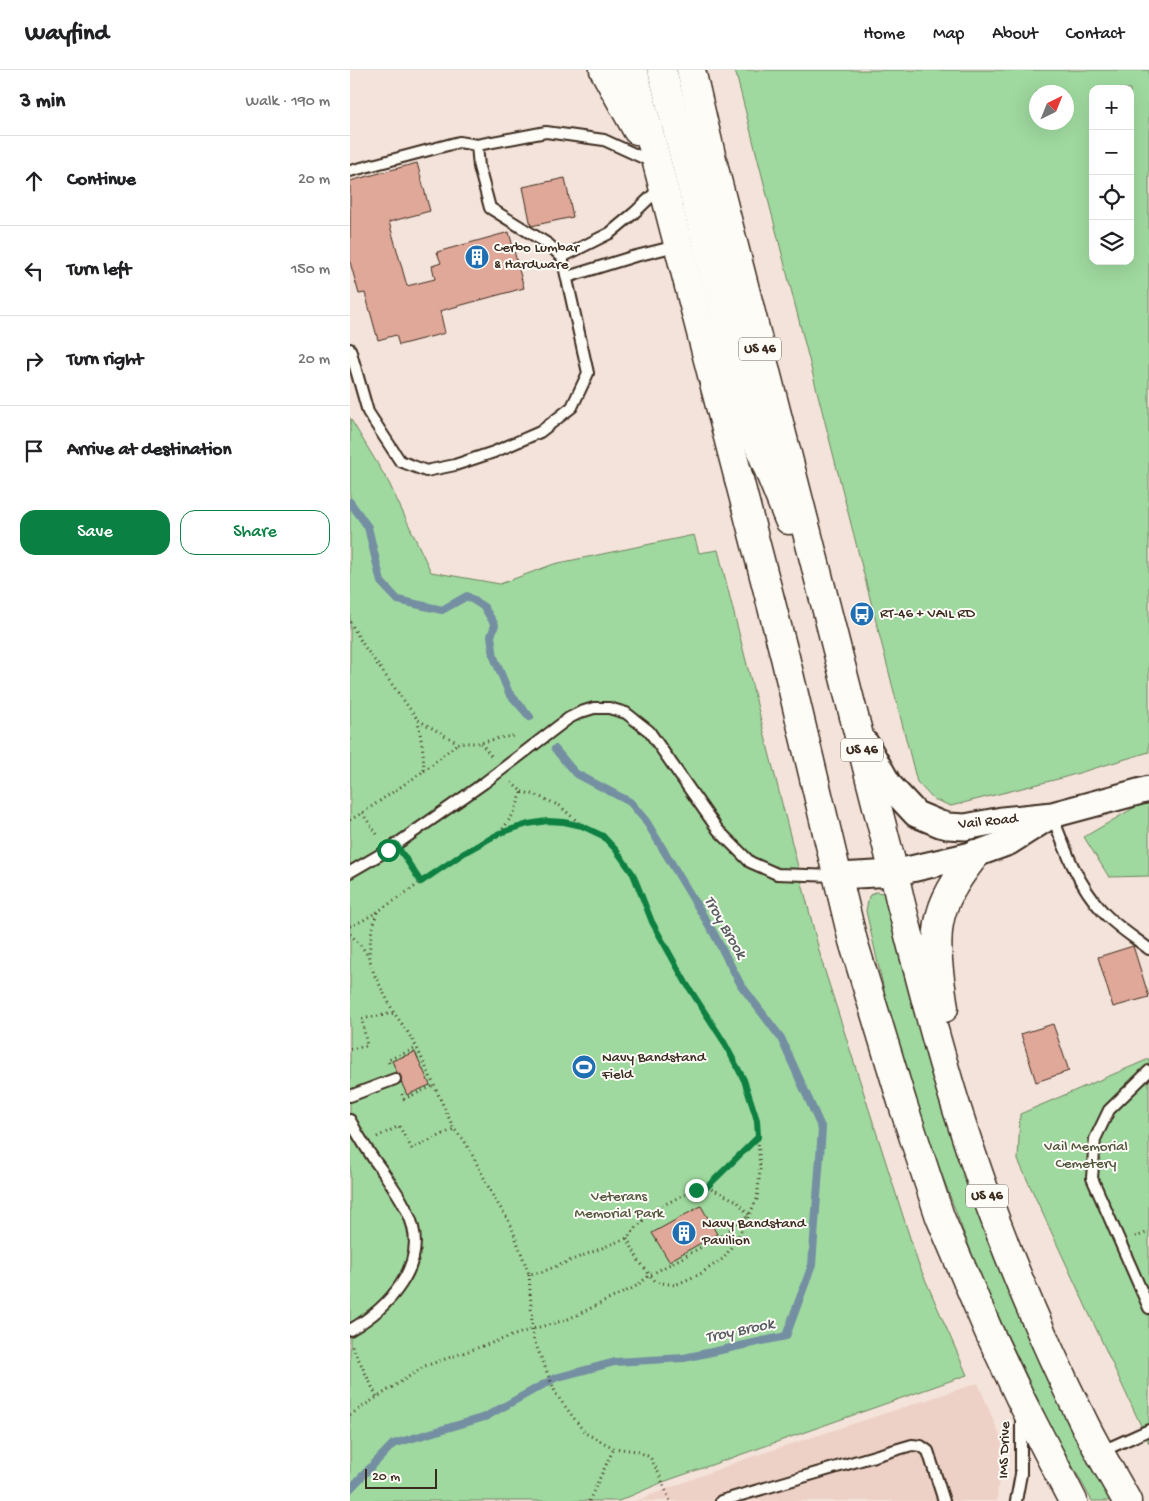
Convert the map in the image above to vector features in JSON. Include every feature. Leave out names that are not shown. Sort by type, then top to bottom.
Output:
[{"type":"highway","points":[[604,70],[624,105],[658,174]]},
{"type":"highway","points":[[633,70],[658,174],[785,657],[853,941],[903,1105],[940,1217],[989,1332],[1021,1400],[1073,1501]]},
{"type":"highway","points":[[662,70],[757,441],[831,628]]},
{"type":"highway","name":"US 46","points":[[691,70],[715,172],[905,919],[958,1111],[1011,1260],[1049,1351],[1086,1427],[1128,1501]]},
{"type":"highway","points":[[958,1111],[938,964],[938,931],[941,914],[949,893],[962,871],[976,854]]},
{"type":"street","name":"Vail Road","points":[[856,724],[889,785],[916,814],[944,825],[965,827],[1002,820],[1052,815],[1149,789]]},
{"type":"street","name":"Vail Road","points":[[838,876],[894,873],[976,854],[1009,842],[1052,815]]},
{"type":"lane","points":[[350,171],[459,142],[477,146],[546,132],[604,140],[658,174],[634,213],[610,233],[562,257]]},
{"type":"lane","points":[[350,348],[368,412],[400,461],[426,471],[455,465],[494,452],[540,432],[572,407],[588,373],[562,257],[548,244],[490,208],[479,167],[477,146]]},
{"type":"lane","points":[[567,277],[632,257],[678,246]]},
{"type":"lane","points":[[350,872],[392,847],[490,778],[560,724],[581,712],[594,708],[610,708],[626,713],[649,731],[718,830],[750,862],[777,874],[838,876]]},
{"type":"lane","points":[[1052,815],[1068,857],[1086,891],[1105,915],[1149,949]]},
{"type":"lane","points":[[1149,1071],[1109,1110],[1094,1139],[1092,1178],[1149,1308]]},
{"type":"lane","points":[[350,1096],[395,1079]]},
{"type":"lane","points":[[350,1120],[407,1208],[414,1228],[415,1248],[407,1275],[393,1296],[374,1314],[350,1330]]},
{"type":"lane","name":"IMS Drive","points":[[1016,1501],[1021,1474],[1021,1400]]},
{"type":"lane","points":[[1100,1452],[1149,1430]]},
{"type":"lane","points":[[721,1501],[912,1445],[920,1446],[928,1451],[944,1501]]},
{"type":"path","points":[[350,622],[364,646],[418,720],[458,743],[481,743],[514,736]]},
{"type":"path","points":[[418,720],[424,771]]},
{"type":"path","points":[[350,820],[424,771],[458,743]]},
{"type":"path","points":[[481,743],[493,758]]},
{"type":"path","points":[[510,782],[522,792],[536,795],[560,806],[582,826],[603,836],[616,850],[633,874],[652,922],[686,983],[724,1042],[744,1080],[757,1120],[760,1171],[757,1199],[739,1235],[724,1258],[700,1274],[675,1285],[656,1282],[639,1261],[627,1238]]},
{"type":"path","points":[[500,833],[514,813],[522,792]]},
{"type":"path","points":[[362,813],[421,882]]},
{"type":"path","points":[[350,926],[377,912],[464,853],[500,833],[528,824],[547,821],[582,826]]},
{"type":"path","points":[[369,957],[371,934],[377,912]]},
{"type":"path","points":[[350,934],[369,957],[374,974],[394,1013],[417,1048],[454,1129],[471,1152],[494,1198],[510,1223],[529,1274],[533,1338],[556,1394],[586,1433],[614,1448],[636,1451],[650,1457],[670,1501]]},
{"type":"path","points":[[350,1049],[366,1046],[362,1019],[394,1013]]},
{"type":"path","points":[[364,1144],[399,1126],[412,1149],[454,1129]]},
{"type":"path","points":[[529,1274],[542,1272],[627,1238],[657,1208],[686,1194],[707,1187],[758,1137]]},
{"type":"path","points":[[707,1187],[737,1201],[749,1216]]},
{"type":"path","points":[[350,1415],[425,1366],[532,1329],[566,1320],[636,1286],[650,1275],[720,1237],[749,1216]]},
{"type":"path","points":[[350,1341],[377,1397]]},
{"type":"path","points":[[350,1409],[355,1411]]},
{"type":"path","points":[[589,1501],[614,1448]]},
{"type":"shaded area","points":[[978,1383],[1002,1441],[997,1501],[635,1501],[745,1459]]},
{"type":"green space","points":[[735,70],[1149,70],[1149,752],[1062,778],[951,806],[933,799],[917,782]]},
{"type":"green space","name":"Veterans Memorial Park","points":[[350,418],[389,483],[431,572],[500,584],[554,564],[694,535],[699,553],[718,550],[822,962],[918,1263],[967,1375],[663,1482],[619,1501],[350,1501]]},
{"type":"green space","points":[[1149,799],[1149,876],[1109,877],[1084,837]]},
{"type":"green space","points":[[875,892],[884,893],[889,900],[1112,1501],[1092,1501],[1051,1427],[984,1286],[922,1122],[887,1003],[866,911],[869,896]]},
{"type":"green space","name":"Vail Memorial Cemetery","points":[[1149,1059],[1149,1443],[1018,1160],[1020,1114]]},
{"type":"building","name":"Cerbo Lumbar & Hardware","points":[[417,163],[430,211],[389,222],[407,286],[435,279],[432,266],[441,263],[437,252],[509,232],[524,288],[440,311],[445,333],[399,345],[396,335],[378,340],[365,293],[359,294],[350,262],[350,181]]},
{"type":"building","points":[[565,178],[573,217],[531,226],[523,187]]},
{"type":"building","points":[[1133,946],[1149,997],[1113,1007],[1098,957]]},
{"type":"building","points":[[1053,1024],[1069,1071],[1036,1082],[1021,1034]]},
{"type":"building","points":[[415,1052],[430,1085],[407,1095],[392,1061]]},
{"type":"building","name":"Navy Bandstand Pavilion","points":[[701,1206],[717,1234],[669,1261],[652,1233]]},
{"type":"waterway","name":"Troy Brook","points":[[350,502],[368,527],[381,582],[398,600],[442,610],[467,596],[484,607],[495,625],[491,636],[494,657],[509,693],[530,717]]},
{"type":"waterway","name":"Troy Brook","points":[[350,1489],[393,1444],[485,1417],[555,1378],[615,1362],[684,1358],[786,1336],[812,1265],[822,1129],[781,1038],[741,985],[713,932],[646,821],[630,802],[575,773],[555,749]]},
{"type":"place","name":"Cerbo Lumbar & Hardware","points":[[477,257]]},
{"type":"place","name":"RT-46 + VAIL RD","points":[[862,614]]},
{"type":"place","name":"Navy Bandstand Field","points":[[584,1067]]},
{"type":"place","name":"Navy Bandstand Pavilion","points":[[684,1233]]},
{"type":"route","points":[[388,850],[396,844],[421,882],[464,853],[500,833],[528,824],[547,821],[582,826],[603,836],[616,850],[633,874],[652,922],[686,983],[724,1042],[744,1080],[757,1120],[758,1137],[707,1187],[696,1190]]}]
